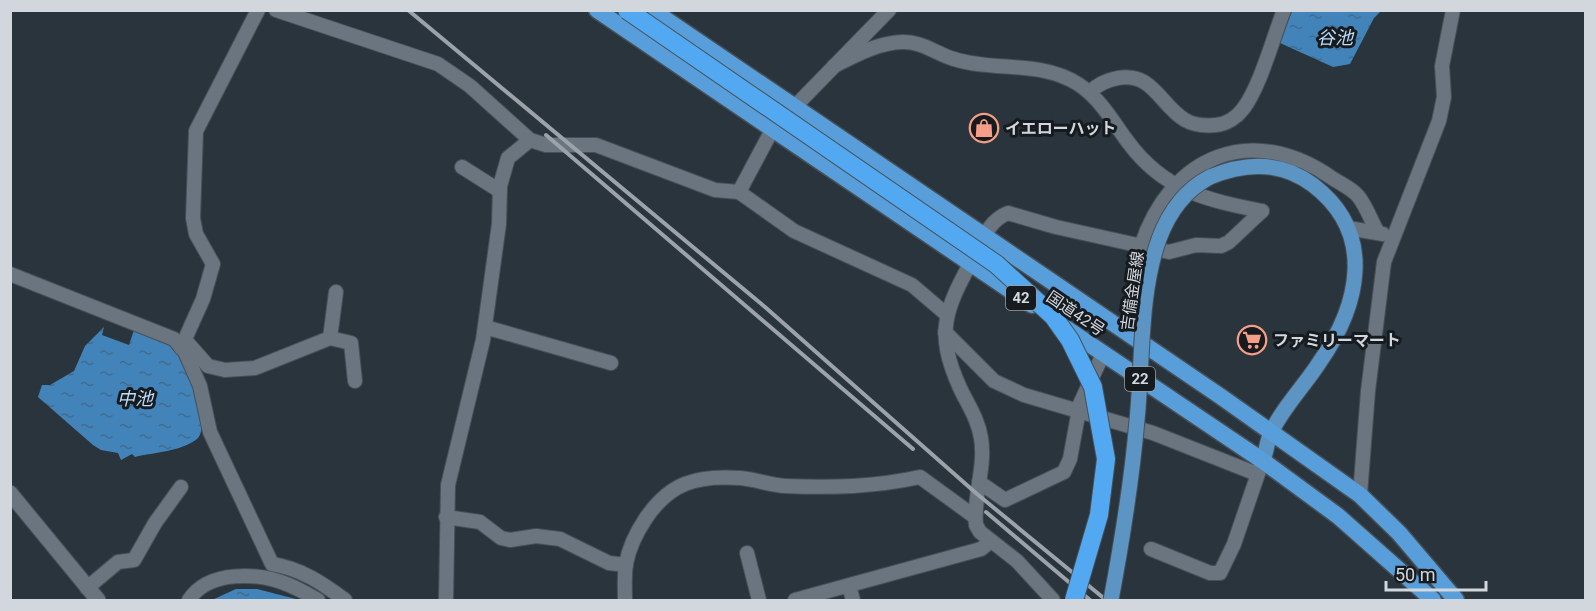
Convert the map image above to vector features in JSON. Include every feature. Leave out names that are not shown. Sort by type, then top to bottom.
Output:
[{"type":"highway","name":"国道42号","points":[[597,10],[1103,354],[1260,468],[1338,516],[1433,600]]},
{"type":"highway","points":[[627,10],[996,264],[1053,316],[1070,340],[1094,387],[1106,459],[1099,515],[1074,600]]},
{"type":"highway","name":"国道42号","points":[[652,10],[1220,396],[1270,434],[1360,495],[1399,533],[1456,600]]},
{"type":"main road","name":"吉備金屋線","points":[[1111,600],[1137,421],[1145,312],[1154,255],[1164,227],[1176,206],[1194,188],[1210,177],[1247,166],[1264,165],[1290,171],[1304,178],[1323,194],[1348,228],[1357,258],[1356,277],[1346,315],[1322,360],[1270,434],[1260,468]]},
{"type":"street","points":[[258,10],[195,131],[193,218],[196,234],[213,264],[203,299],[183,344],[200,387],[210,432],[272,564],[294,568],[315,578],[345,600]]},
{"type":"street","points":[[276,10],[438,64],[470,86],[530,141],[546,145],[596,145],[715,190],[739,192],[794,231],[912,285],[946,314]]},
{"type":"street","points":[[739,192],[772,130],[889,10]]},
{"type":"street","points":[[1090,92],[1096,86],[1112,79],[1134,78],[1152,87],[1187,122],[1204,125],[1223,124],[1233,119],[1248,102],[1284,10]]},
{"type":"street","points":[[1360,495],[1368,391],[1382,273],[1387,250],[1443,108],[1442,66],[1453,10]]},
{"type":"street","points":[[834,66],[867,50],[903,42],[914,43],[956,60],[1050,72],[1077,83],[1090,92],[1138,155],[1174,185],[1200,197],[1262,211],[1229,242],[1221,246],[1196,245],[1168,252],[1056,227],[1008,213],[994,221],[985,236],[946,314],[945,331],[954,373],[979,425],[982,447],[975,517],[980,532],[1017,561],[1053,600]]},
{"type":"street","points":[[446,600],[448,485],[485,327],[499,224],[500,191],[508,158],[530,141]]},
{"type":"street","points":[[1141,246],[1154,213],[1174,185],[1203,164],[1227,154],[1253,150],[1290,155],[1316,165],[1357,195],[1378,233]]},
{"type":"street","points":[[462,167],[500,191]]},
{"type":"street","points":[[1348,228],[1394,236]]},
{"type":"street","points":[[10,274],[174,339],[208,366],[225,370],[255,368],[330,338],[351,343],[355,381]]},
{"type":"street","points":[[330,338],[336,292]]},
{"type":"street","points":[[485,327],[611,363]]},
{"type":"street","points":[[945,331],[994,381],[1046,404],[1153,433],[1260,468],[1234,544],[1220,573],[1210,573],[1151,549]]},
{"type":"street","points":[[979,482],[1005,500],[1064,472],[1070,459],[1078,412],[1103,354]]},
{"type":"street","points":[[625,600],[626,565],[636,533],[656,504],[670,489],[712,478],[741,478],[782,486],[865,487],[920,477],[975,517]]},
{"type":"street","points":[[10,493],[92,594],[118,562],[134,560],[155,523],[181,487]]},
{"type":"street","points":[[446,517],[480,522],[501,538],[510,540],[536,536],[560,539],[609,563],[626,565]]},
{"type":"street","points":[[804,599],[981,549],[991,541]]},
{"type":"street","points":[[747,553],[759,600]]},
{"type":"street","points":[[189,600],[204,585],[223,578],[251,576],[288,584],[318,600]]},
{"type":"street","points":[[849,586],[853,600]]},
{"type":"water","name":"谷池","points":[[1292,10],[1381,11],[1374,18],[1350,64],[1333,67],[1280,43]]},
{"type":"water","name":"中池","points":[[104,327],[102,335],[129,345],[134,330],[161,340],[175,350],[186,367],[200,408],[201,432],[197,439],[183,447],[135,457],[132,454],[121,460],[118,453],[101,450],[93,445],[38,397],[42,385],[50,385],[74,371],[85,346]]},
{"type":"water","points":[[236,589],[257,589],[300,600],[212,600]]},
{"type":"railway","points":[[408,10],[765,307],[977,494],[1106,600]]},
{"type":"railway","points":[[546,135],[913,449]]},
{"type":"railway","points":[[986,512],[1090,600]]},
{"type":"place","name":"イエローハット","points":[[984,128]]},
{"type":"place","name":"ファミリーマート","points":[[1252,340]]}]
